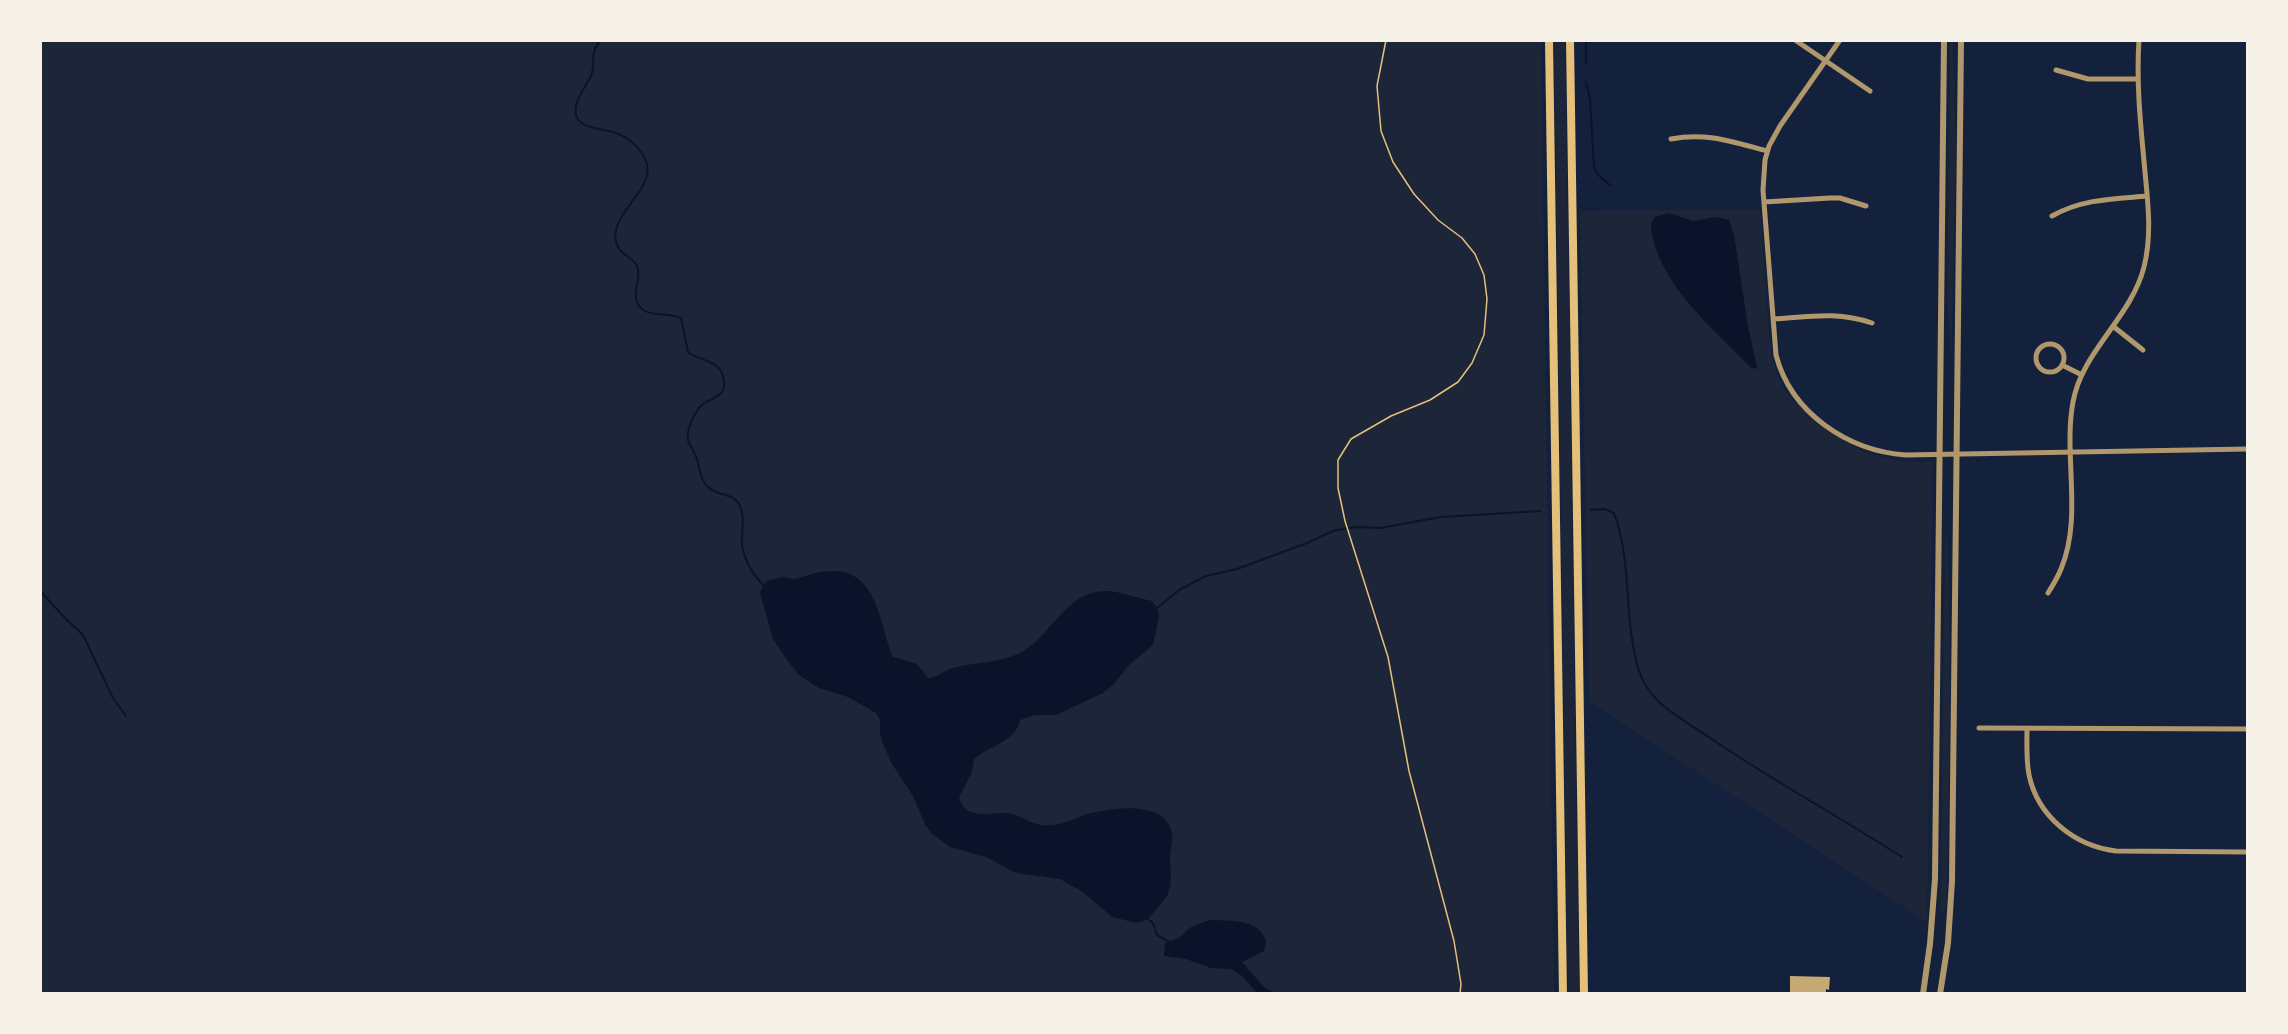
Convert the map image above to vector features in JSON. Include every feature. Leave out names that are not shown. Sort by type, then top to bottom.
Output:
[{"type":"main road","points":[[1549,40],[1563,993]]},
{"type":"main road","points":[[1569,40],[1584,993]]},
{"type":"street","points":[[1795,40],[1870,91]]},
{"type":"street","points":[[1840,40],[1780,126],[1767,151],[1763,180],[1776,355],[1784,378],[1796,398],[1820,420],[1848,439],[1870,450],[1897,455],[2247,449]]},
{"type":"street","points":[[1923,993],[1935,890],[1944,40]]},
{"type":"street","points":[[1940,993],[1948,943],[1951,891],[1961,40]]},
{"type":"street","points":[[2048,593],[2061,569],[2067,549],[2072,497],[2073,402],[2082,375],[2133,296],[2145,265],[2150,228],[2137,79],[2139,40]]},
{"type":"street","points":[[2056,70],[2078,78],[2137,79]]},
{"type":"street","points":[[1671,139],[1689,135],[1707,136],[1767,151]]},
{"type":"street","points":[[2052,216],[2068,207],[2085,202],[2147,196]]},
{"type":"street","points":[[1764,202],[1840,198],[1866,206]]},
{"type":"street","points":[[1773,319],[1837,315],[1853,316],[1872,322]]},
{"type":"street","points":[[2114,327],[2143,350]]},
{"type":"street","points":[[2048,345],[2057,346],[2063,354],[2062,365],[2053,372],[2044,372],[2038,366],[2037,352],[2048,345]]},
{"type":"street","points":[[2062,365],[2082,375]]},
{"type":"street","points":[[1979,728],[2247,729]]},
{"type":"street","points":[[2027,728],[2028,765],[2033,789],[2049,816],[2072,836],[2097,848],[2116,851],[2247,852]]},
{"type":"path","points":[[1386,40],[1377,86],[1381,131],[1393,162],[1414,194],[1438,220],[1462,238],[1475,254],[1484,275],[1486,299],[1484,335],[1472,363],[1458,382],[1430,400],[1391,416],[1351,439],[1338,460],[1338,488],[1348,532],[1388,657],[1409,771],[1454,941],[1461,984],[1460,993]]},
{"type":"shaded area","points":[[40,41],[1541,41],[1554,993],[41,993]]},
{"type":"shaded area","points":[[1554,41],[1565,41],[1579,994],[1568,993]]},
{"type":"shaded area","points":[[1950,41],[1953,41],[1956,148],[1951,371],[1947,290]]},
{"type":"shaded area","points":[[1760,209],[1770,343],[1775,367],[1784,389],[1809,416],[1865,453],[1902,461],[1933,462],[1927,922],[1589,701],[1580,211]]},
{"type":"shaded area","points":[[1669,213],[1693,221],[1716,217],[1729,220],[1734,235],[1748,327],[1757,367],[1755,369],[1750,367],[1693,308],[1669,276],[1659,258],[1653,239],[1652,222],[1655,217]]},
{"type":"shaded area","points":[[1945,535],[1947,535],[1949,624],[1949,756],[1947,890],[1945,910],[1940,919]]},
{"type":"shaded area","points":[[839,571],[852,575],[870,593],[881,618],[893,657],[917,664],[928,678],[953,668],[1004,659],[1020,653],[1041,636],[1070,606],[1093,593],[1107,591],[1152,601],[1159,617],[1153,645],[1129,665],[1114,684],[1103,693],[1056,715],[1035,715],[1020,720],[1018,727],[1008,738],[974,759],[972,772],[959,797],[966,809],[978,814],[1011,813],[1045,825],[1062,823],[1087,814],[1123,808],[1148,810],[1159,815],[1167,822],[1172,833],[1171,883],[1167,896],[1148,919],[1133,922],[1112,917],[1083,892],[1060,879],[1016,873],[986,857],[950,847],[932,834],[913,796],[892,764],[880,735],[880,720],[876,713],[848,697],[819,688],[799,675],[773,639],[760,593],[763,585],[769,580],[783,577],[795,579],[819,572]]},
{"type":"shaded area","points":[[1210,920],[1243,922],[1257,928],[1266,941],[1264,951],[1242,962],[1264,987],[1274,993],[1257,993],[1242,976],[1231,969],[1211,968],[1186,959],[1164,956],[1165,943],[1179,938],[1191,927]]},
{"type":"building","points":[[1790,976],[1830,977],[1829,990],[1826,989],[1826,994],[1790,994]]},
{"type":"waterway","points":[[601,40],[594,50],[592,73],[578,99],[576,114],[578,120],[589,127],[616,133],[626,138],[639,149],[647,164],[647,174],[643,185],[617,226],[615,236],[618,247],[637,266],[636,299],[642,309],[650,313],[681,318],[688,352],[713,364],[721,371],[724,389],[697,411],[690,426],[688,439],[705,483],[712,490],[733,498],[739,504],[743,519],[743,551],[763,585]]},
{"type":"waterway","points":[[1586,40],[1586,64]]},
{"type":"waterway","points":[[1586,82],[1590,99],[1594,167],[1597,174],[1610,185]]},
{"type":"waterway","points":[[1591,510],[1605,509],[1614,513],[1624,552],[1634,652],[1643,680],[1656,699],[1681,719],[1742,759],[1902,857]]},
{"type":"waterway","points":[[1157,608],[1179,590],[1206,576],[1237,569],[1333,531],[1355,527],[1380,528],[1441,517],[1540,511]]},
{"type":"waterway","points":[[40,591],[83,635],[113,698],[126,716]]},
{"type":"waterway","points":[[1148,919],[1153,923],[1157,935],[1168,941]]}]
